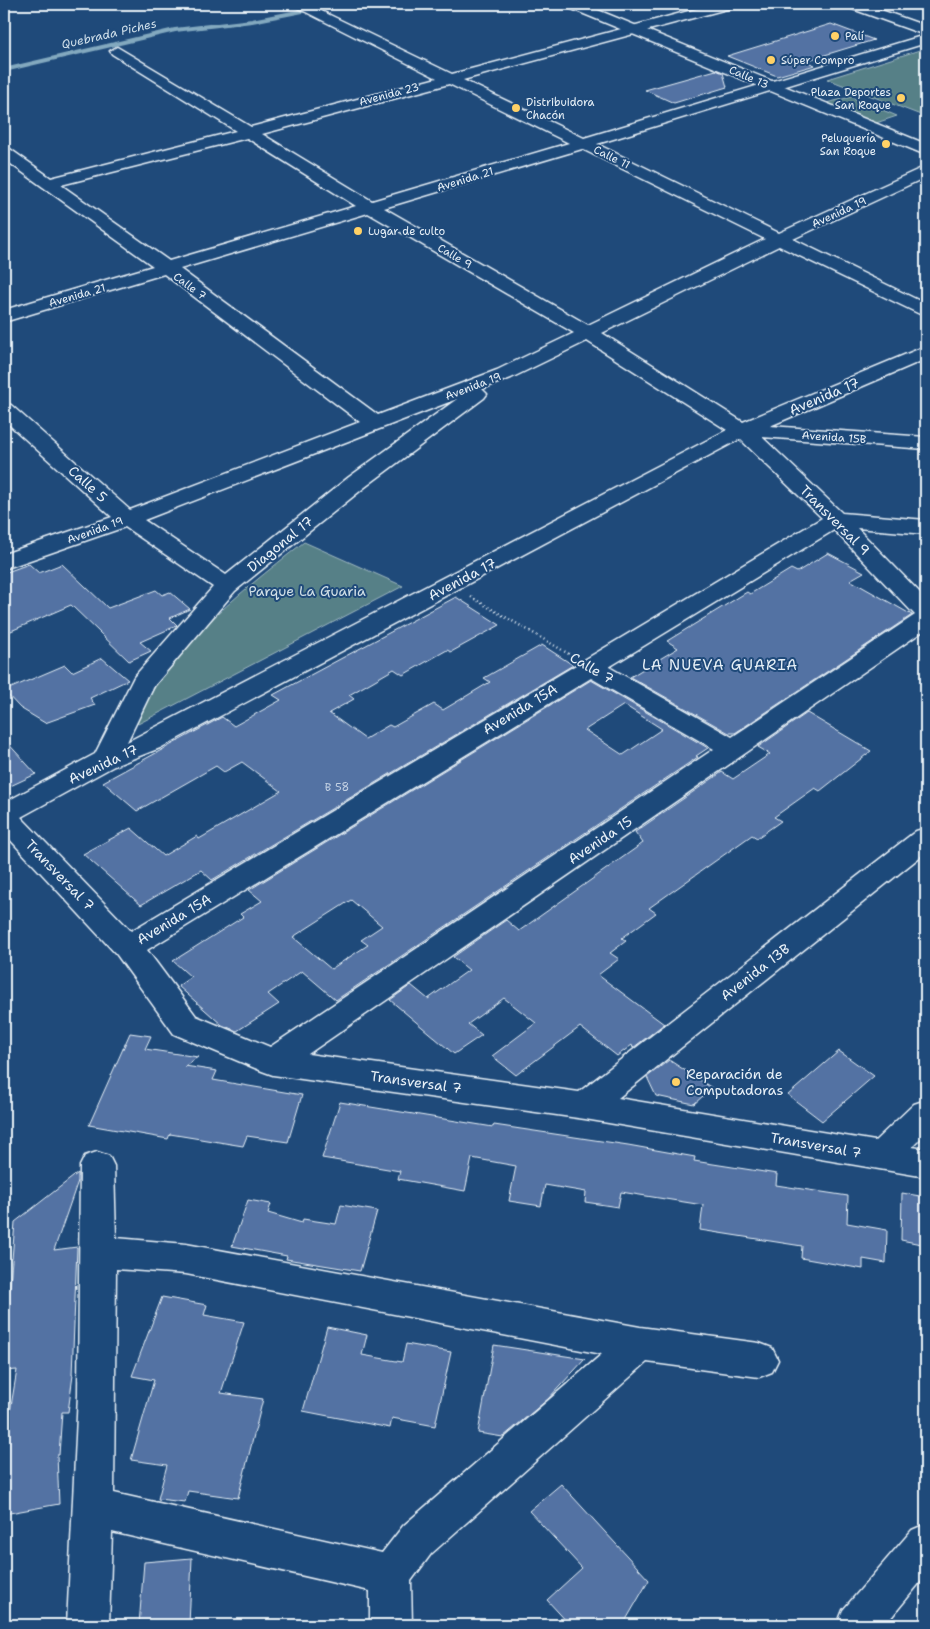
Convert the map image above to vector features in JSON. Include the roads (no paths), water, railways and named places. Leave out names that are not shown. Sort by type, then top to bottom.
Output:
[{"type":"street","name":"Calle 11","points":[[297,4],[926,311]]},
{"type":"street","name":"Calle 13","points":[[572,4],[926,150]]},
{"type":"street","name":"Avenida 23","points":[[49,183],[251,132],[729,4]]},
{"type":"street","points":[[852,4],[926,31]]},
{"type":"street","name":"Avenida 21","points":[[4,316],[372,208],[774,87],[926,39]]},
{"type":"street","name":"Calle 9","points":[[117,51],[372,208],[588,333],[742,430]]},
{"type":"street","name":"Calle 7","points":[[5,154],[49,183],[167,268],[374,423]]},
{"type":"street","name":"Avenida 19","points":[[4,562],[127,519],[504,374],[780,239],[926,171]]},
{"type":"street","name":"Avenida 17","points":[[4,816],[105,760],[151,742],[742,430],[926,352]]},
{"type":"street","name":"Diagonal 17","points":[[105,760],[143,683],[227,586],[357,482],[504,374]]},
{"type":"street","name":"Calle 5","points":[[4,409],[127,519],[227,586]]},
{"type":"street","name":"Avenida 15B","points":[[742,430],[926,443]]},
{"type":"street","name":"Transversal 9","points":[[742,430],[836,519],[926,612]]},
{"type":"street","points":[[836,519],[926,527]]},
{"type":"street","name":"Avenida 15A","points":[[128,947],[836,519]]},
{"type":"street","name":"Avenida 15","points":[[273,1062],[926,618]]},
{"type":"street","name":"Calle 7","points":[[590,667],[734,749]]},
{"type":"street","name":"Transversal 7","points":[[4,816],[128,947],[185,1025],[273,1062],[585,1106],[926,1163]]},
{"type":"street","name":"Avenida 13B","points":[[585,1106],[926,838]]},
{"type":"street","points":[[880,1156],[926,1113]]},
{"type":"street","points":[[88,1625],[94,1508],[99,1252],[97,1166]]},
{"type":"street","points":[[99,1252],[186,1259],[640,1344],[759,1360]]},
{"type":"street","points":[[391,1625],[390,1575],[417,1540],[640,1344]]},
{"type":"street","points":[[94,1508],[390,1575]]},
{"type":"street","points":[[858,1625],[926,1544]]},
{"type":"waterway","name":"Quebrada Piches","points":[[4,70],[175,30],[252,21],[338,4]]},
{"type":"place","name":"Palí","points":[[835,36]]},
{"type":"place","name":"Súper Compro","points":[[771,60]]},
{"type":"place","name":"Plaza Deportes San Roque","points":[[901,98]]},
{"type":"place","name":"Distribuidora Chacón","points":[[516,108]]},
{"type":"place","name":"Peluquería San Roque","points":[[886,144]]},
{"type":"place","name":"Lugar de culto","points":[[358,231]]},
{"type":"place","name":"Reparación de Computadoras","points":[[676,1082]]},
{"type":"district","name":"LA NUEVA GUARIA","points":[[720,665]]},
{"type":"park label","name":"Parque La Guaria","points":[[307,591]]}]
